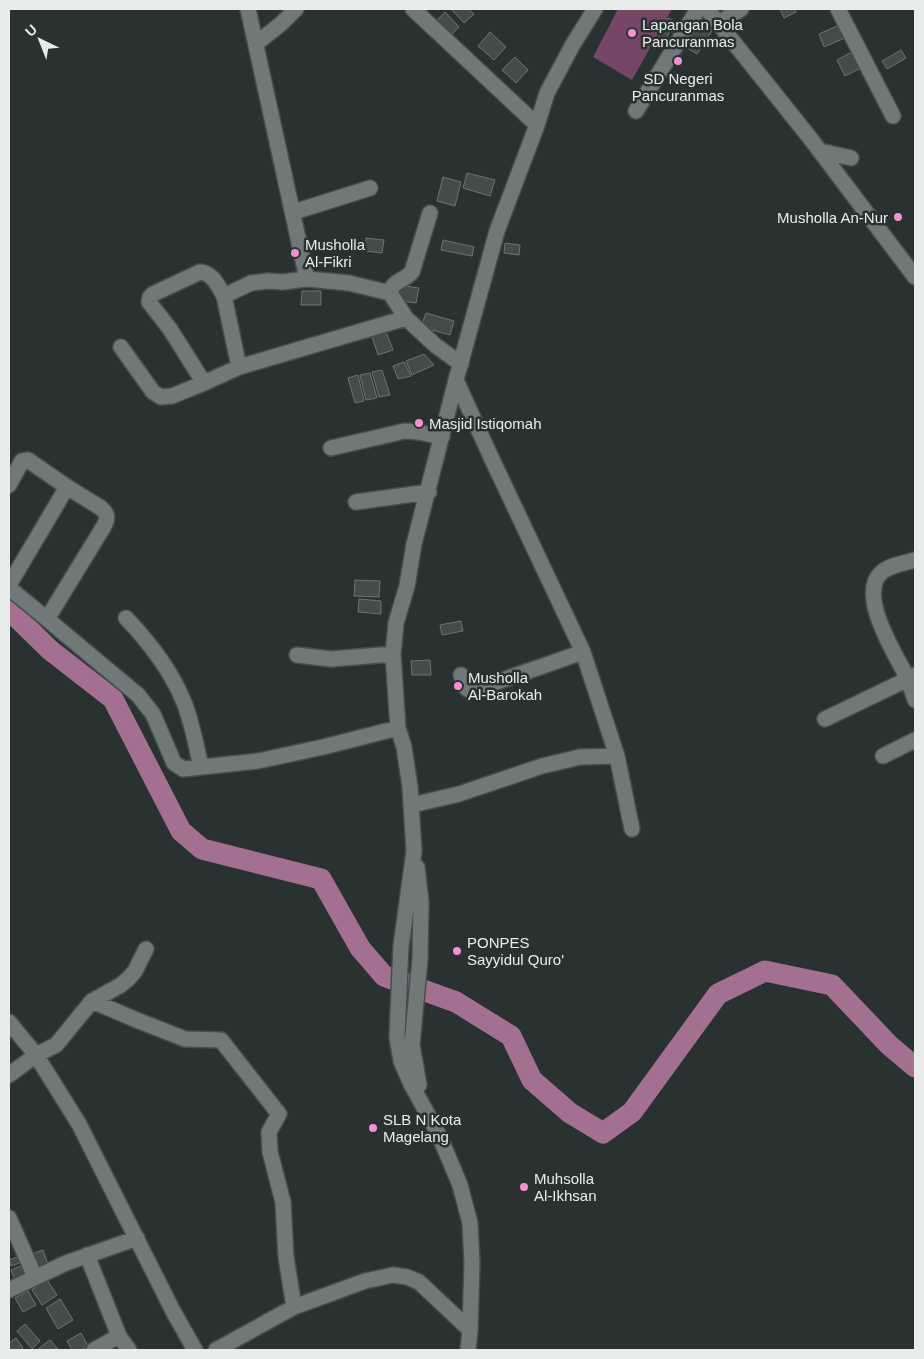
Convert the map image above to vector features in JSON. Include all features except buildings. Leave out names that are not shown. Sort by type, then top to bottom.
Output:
[{"type":"street","points":[[248,9],[294,212],[307,279]]},
{"type":"street","points":[[257,44],[296,9]]},
{"type":"street","points":[[413,9],[537,125]]},
{"type":"street","points":[[424,1109],[412,1046],[420,959],[420,879],[414,851],[412,805],[404,747],[398,728],[393,654],[396,623],[407,586],[414,544],[429,492],[456,380],[497,231],[547,93],[572,46],[595,9]]},
{"type":"street","points":[[636,111],[698,9]]},
{"type":"street","points":[[707,9],[820,151],[915,277]]},
{"type":"street","points":[[719,23],[741,9]]},
{"type":"street","points":[[838,9],[893,116]]},
{"type":"street","points":[[820,151],[851,158]]},
{"type":"street","points":[[294,212],[370,188]]},
{"type":"street","points":[[390,293],[396,283],[409,276],[412,272],[430,213]]},
{"type":"street","points":[[204,383],[170,329],[152,309],[149,302],[153,294],[200,272],[208,273],[212,276],[224,296],[239,367]]},
{"type":"street","points":[[224,296],[251,283],[307,279],[349,283],[390,293],[406,318],[435,345],[461,364]]},
{"type":"street","points":[[121,347],[157,396],[165,397],[172,396],[239,367],[406,318]]},
{"type":"street","points":[[456,380],[583,652],[617,756],[632,829]]},
{"type":"street","points":[[331,448],[405,431],[442,437]]},
{"type":"street","points":[[9,485],[22,461],[28,460],[106,512],[107,516],[104,526],[47,619]]},
{"type":"street","points":[[66,487],[9,586],[138,695],[153,714],[174,764],[183,769],[258,761],[398,728]]},
{"type":"street","points":[[356,502],[429,492]]},
{"type":"street","points":[[915,560],[887,568],[876,579],[873,586],[878,619],[912,677],[915,700]]},
{"type":"street","points":[[126,618],[144,637],[172,677],[191,723],[201,767]]},
{"type":"street","points":[[461,675],[466,688],[471,691],[583,652]]},
{"type":"street","points":[[297,655],[331,659],[393,654]]},
{"type":"street","points":[[825,719],[912,677]]},
{"type":"street","points":[[883,756],[915,740]]},
{"type":"street","points":[[412,805],[459,794],[542,766],[580,757],[617,756]]},
{"type":"street","points":[[414,851],[401,946],[397,1038],[402,1061],[424,1109],[439,1135],[460,1185],[470,1223],[472,1263],[468,1350]]},
{"type":"street","points":[[9,1075],[36,1055],[56,1045],[92,1000],[121,985],[129,978],[146,950]]},
{"type":"street","points":[[92,1000],[185,1039],[221,1040],[279,1114],[269,1132],[270,1152],[283,1202],[286,1257],[294,1307]]},
{"type":"street","points":[[9,1022],[36,1055],[80,1124],[173,1312],[195,1350]]},
{"type":"street","points":[[9,1218],[35,1277]]},
{"type":"street","points":[[9,1290],[66,1263],[137,1238]]},
{"type":"street","points":[[88,1255],[119,1336],[129,1350]]},
{"type":"street","points":[[216,1350],[294,1307],[365,1281],[393,1275],[407,1276],[419,1282],[470,1330]]},
{"type":"street","points":[[94,1350],[119,1336]]},
{"type":"shaded area","name":"Lapangan Bola Pancuranmas","points":[[618,9],[672,9],[632,80],[593,57]]},
{"type":"waterway","points":[[9,610],[50,650],[113,699],[181,831],[202,849],[321,879],[360,948],[384,976],[456,1002],[511,1036],[532,1080],[570,1113],[603,1133],[632,1112],[718,994],[765,971],[832,985],[889,1045],[915,1067]]},
{"type":"place","name":"Lapangan Bola Pancuranmas","points":[[632,33]]},
{"type":"place","name":"SD Negeri Pancuranmas","points":[[678,61]]},
{"type":"place","name":"Musholla An-Nur","points":[[898,217]]},
{"type":"place","name":"Musholla Al-Fikri","points":[[295,253]]},
{"type":"place","name":"Masjid Istiqomah","points":[[419,423]]},
{"type":"place","name":"Musholla Al-Barokah","points":[[458,686]]},
{"type":"place","name":"PONPES Sayyidul Quro'","points":[[457,951]]},
{"type":"place","name":"SLB N Kota Magelang","points":[[373,1128]]},
{"type":"place","name":"Muhsolla Al-Ikhsan","points":[[524,1187]]}]
